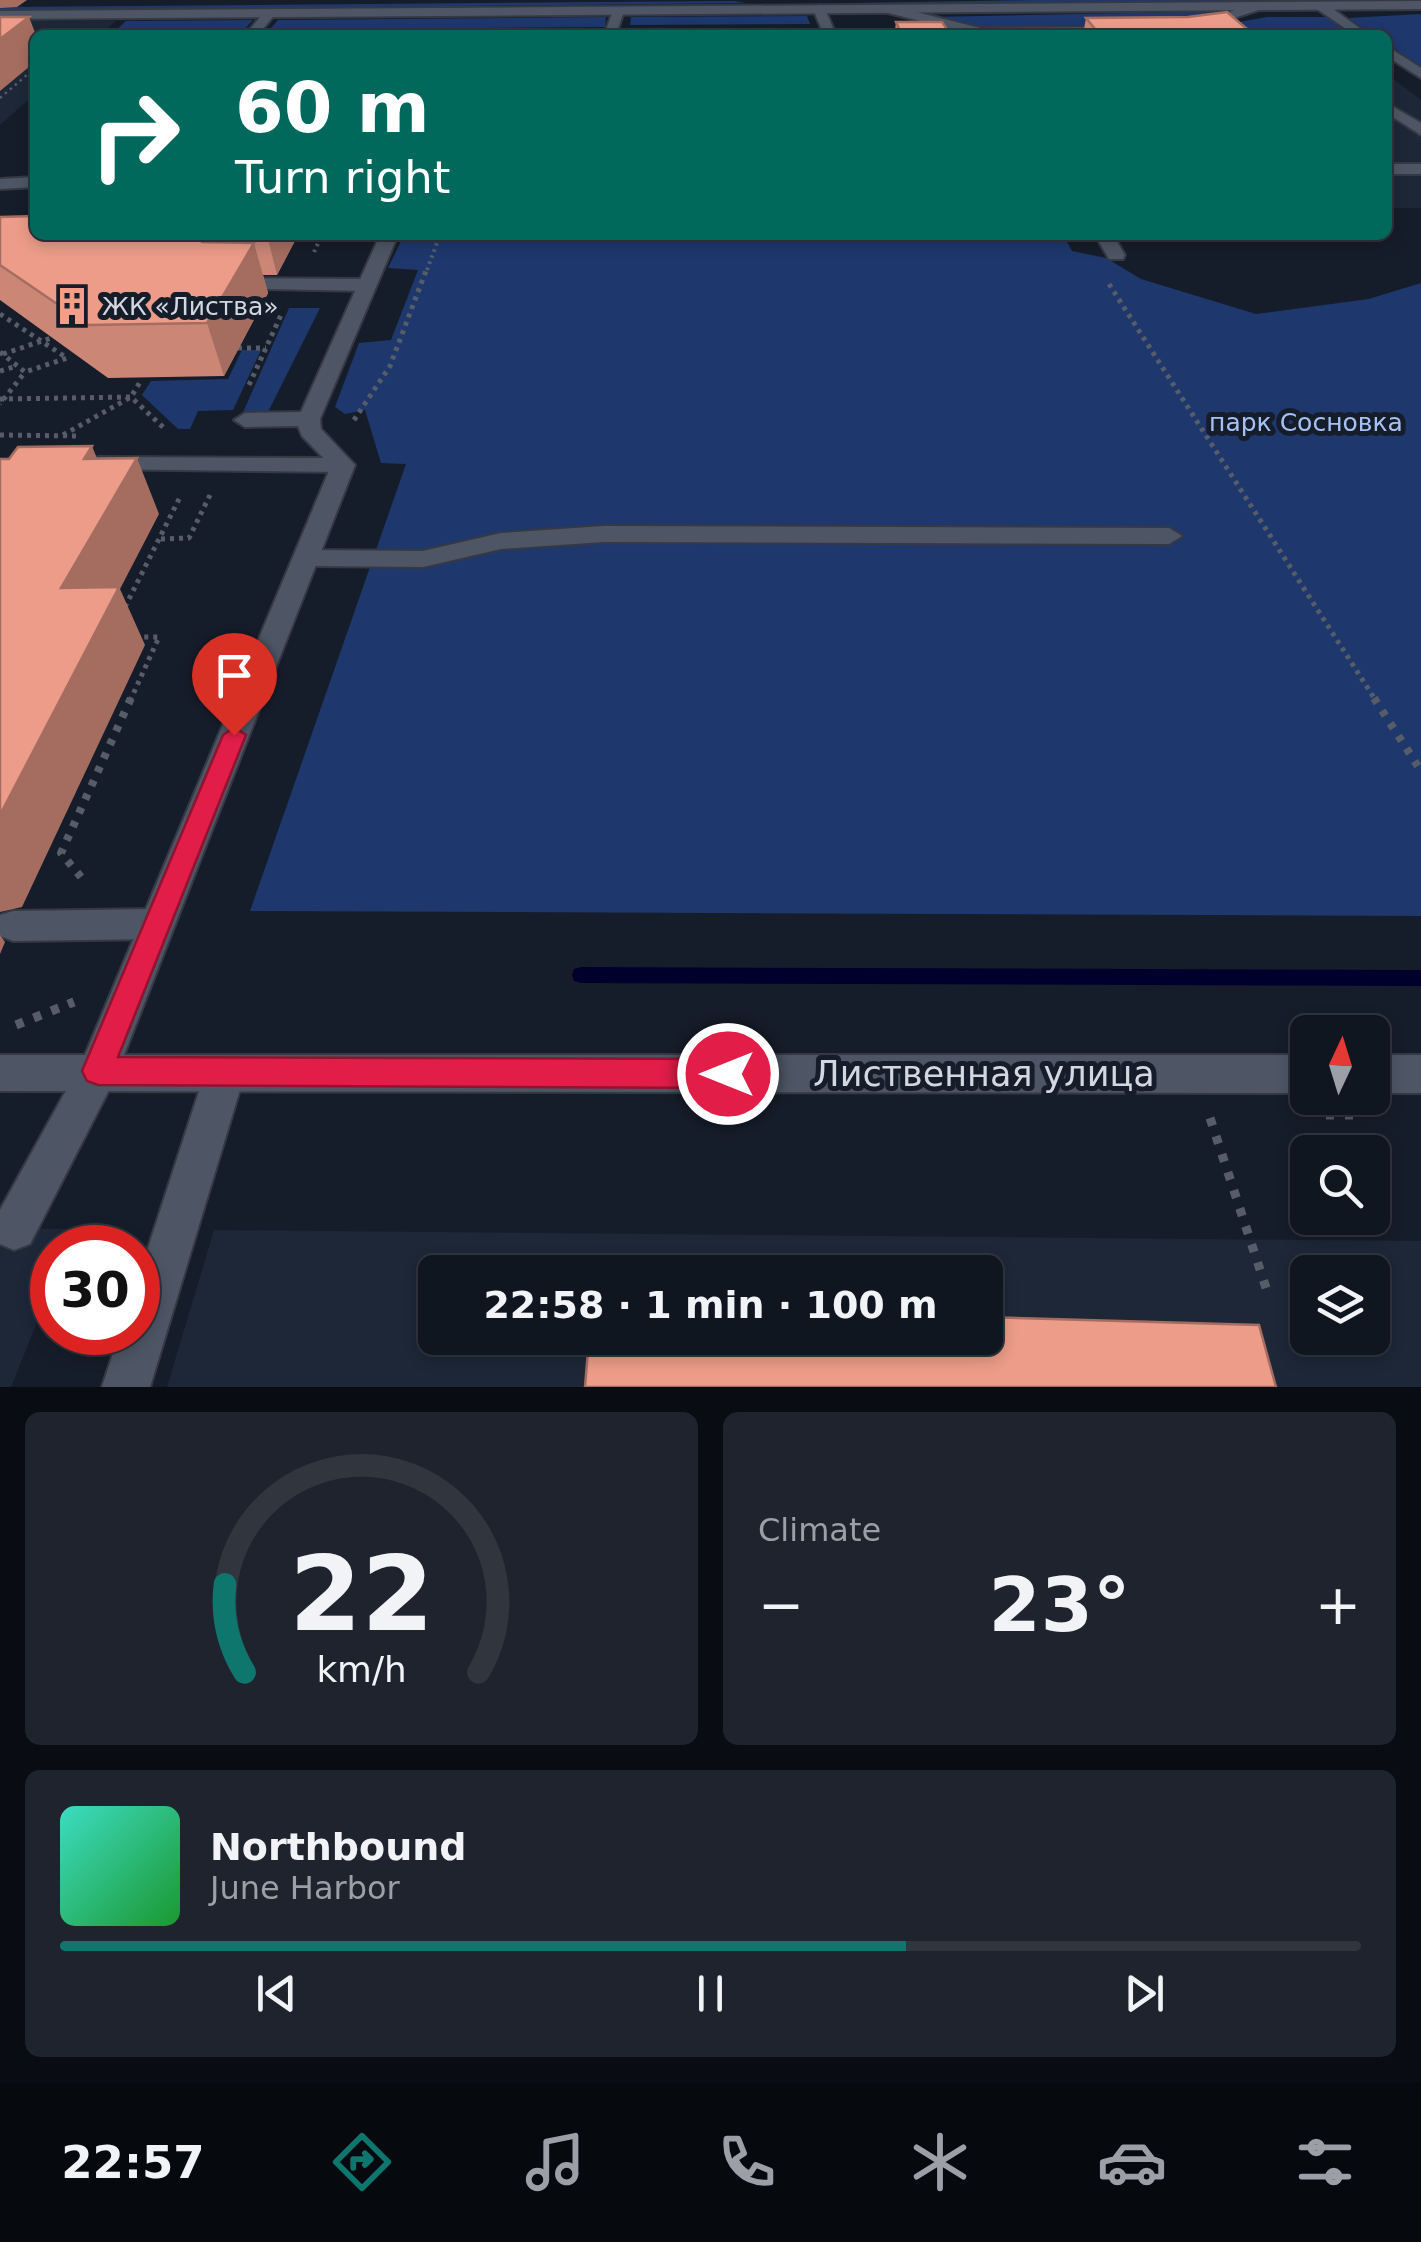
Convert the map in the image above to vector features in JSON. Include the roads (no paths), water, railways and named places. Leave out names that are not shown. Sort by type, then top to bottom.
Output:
[{"type":"main road","points":[[0,2],[341,0]]},
{"type":"main road","points":[[0,15],[618,11],[783,5],[888,9],[1421,5]]},
{"type":"main road","points":[[1181,30],[1258,6]]},
{"type":"main road","points":[[1320,6],[1356,30]]},
{"type":"main road","points":[[819,9],[828,30]]},
{"type":"main road","points":[[888,9],[972,30]]},
{"type":"main road","points":[[612,30],[618,11]]},
{"type":"main road","points":[[255,30],[270,13]]},
{"type":"main road","points":[[1392,55],[1421,74]]},
{"type":"main road","points":[[1392,111],[1421,130]]},
{"type":"main road","points":[[1392,170],[1421,169]]},
{"type":"main road","points":[[0,184],[30,182]]},
{"type":"main road","points":[[343,465],[310,431],[309,419],[387,240]]},
{"type":"main road","points":[[1107,240],[1116,255]]},
{"type":"main road","points":[[224,284],[366,284]]},
{"type":"main road","points":[[239,420],[309,419]]},
{"type":"main road","points":[[67,464],[343,465]]},
{"type":"main road","points":[[14,1228],[98,1071],[343,465]]},
{"type":"main road","points":[[307,558],[423,560],[502,541],[604,534],[1170,536]]},
{"type":"main road","points":[[14,926],[157,924]]},
{"type":"main road","name":"Лиственная улица","points":[[0,1073],[1290,1074]]},
{"type":"main road","points":[[126,1387],[226,1073]]},
{"type":"main road","points":[[1390,1074],[1421,1074]]},
{"type":"waterway","points":[[581,975],[1421,978]]},
{"type":"place","name":"ЖК «Листва»","points":[[72,306]]},
{"type":"park label","name":"парк Сосновка","points":[[1306,422]]}]
